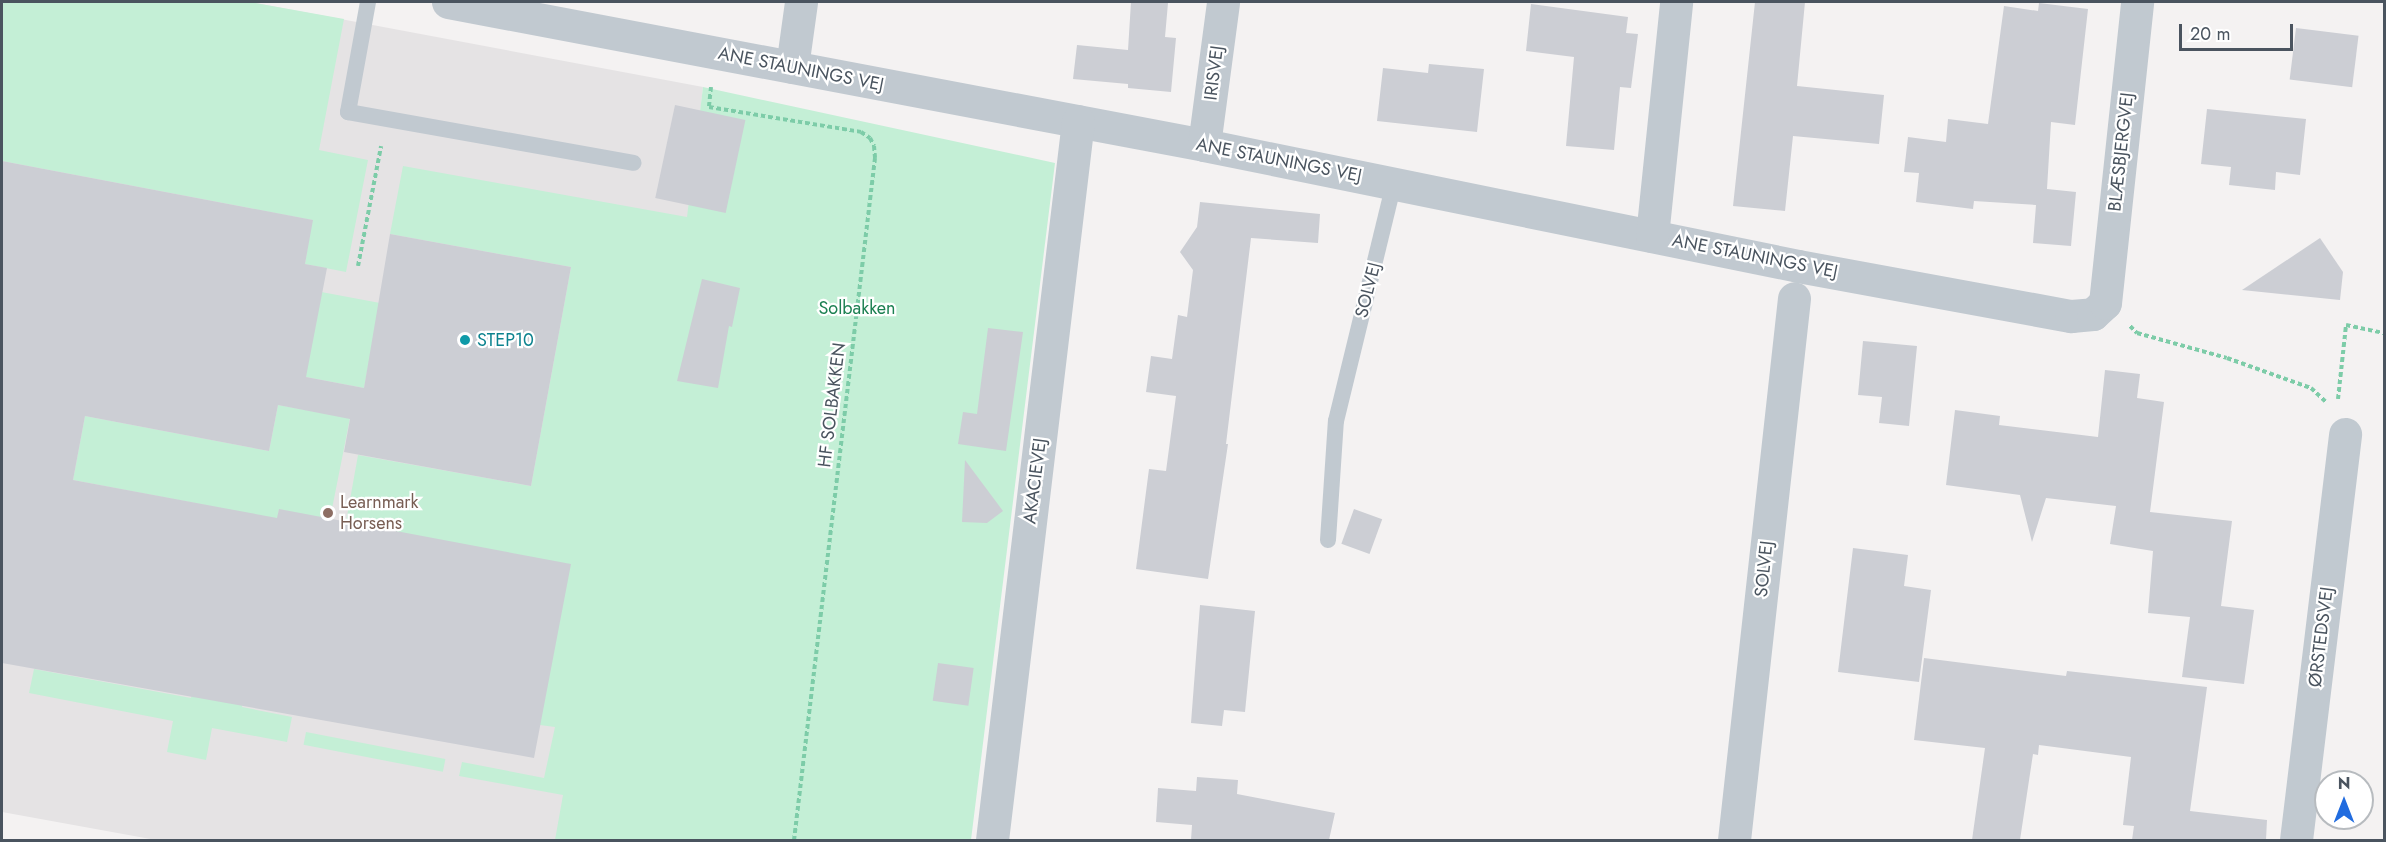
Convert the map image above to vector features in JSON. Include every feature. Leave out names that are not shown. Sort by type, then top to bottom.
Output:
[{"type":"street","name":"ANE STAUNINGS VEJ","points":[[448,2],[1204,145],[1652,236],[2071,316],[2092,314],[2106,303]]},
{"type":"street","points":[[792,67],[801,2]]},
{"type":"street","name":"IRISVEJ","points":[[1204,145],[1223,2]]},
{"type":"street","points":[[1652,236],[1676,2]]},
{"type":"street","name":"BLÆSBJERGVEJ","points":[[2106,303],[2137,2]]},
{"type":"street","name":"AKACIEVEJ","points":[[992,840],[1078,121]]},
{"type":"street","name":"SOLVEJ","points":[[1734,840],[1794,298]]},
{"type":"street","name":"ØRSTEDSVEJ","points":[[2296,840],[2341,423]]},
{"type":"lane","points":[[368,2],[348,112],[633,164]]},
{"type":"lane","name":"SOLVEJ","points":[[1328,540],[1336,421],[1394,183]]},
{"type":"path","name":"HF SOLBAKKEN","points":[[709,107],[861,132],[870,138],[874,146],[875,158],[794,840]]},
{"type":"path","points":[[358,266],[386,119]]},
{"type":"path","points":[[2106,303],[2137,333],[2227,358],[2311,388],[2341,423]]},
{"type":"path","points":[[2341,423],[2346,325],[2385,333]]},
{"type":"shaded area","name":"Learnmark Horsens","points":[[2,2],[250,2],[703,87],[618,840],[156,840],[2,812]]},
{"type":"green space","points":[[2,2],[250,2],[344,19],[319,150],[368,160],[346,272],[305,264],[312,220],[2,161]]},
{"type":"green space","name":"Solbakken","points":[[703,87],[1055,163],[971,840],[555,840],[563,795],[459,776],[462,762],[544,778],[555,727],[540,725],[346,522],[358,455],[531,486],[571,267],[390,234],[403,166],[687,217]]},
{"type":"green space","points":[[300,288],[380,303],[364,388],[306,377]]},
{"type":"green space","points":[[278,405],[350,418],[330,519],[279,510],[242,707],[292,717],[287,742],[212,728],[206,760],[167,752],[173,721],[29,693],[34,669],[191,698],[226,509],[73,480],[85,416],[269,451]]},
{"type":"green space","points":[[306,732],[445,759],[443,772],[304,745]]},
{"type":"building","points":[[1131,2],[1168,3],[1165,37],[1176,38],[1171,92],[1128,88],[1128,84],[1073,79],[1077,45],[1128,50]]},
{"type":"building","points":[[1755,2],[1805,2],[1797,86],[1884,95],[1879,144],[1793,136],[1785,211],[1733,206]]},
{"type":"building","points":[[2039,3],[2088,9],[2075,125],[2051,122],[2047,189],[2076,192],[2071,246],[2033,243],[2036,205],[1974,201],[1973,209],[1916,202],[1919,173],[1904,172],[1908,137],[1946,142],[1948,119],[1988,124],[2004,6],[2038,11]]},
{"type":"building","points":[[1531,4],[1628,17],[1626,33],[1638,34],[1631,88],[1620,87],[1614,150],[1566,146],[1574,57],[1526,51]]},
{"type":"building","points":[[2296,28],[2359,36],[2352,87],[2290,80]]},
{"type":"building","points":[[1429,64],[1484,69],[1477,132],[1377,121],[1383,68],[1428,73]]},
{"type":"building","points":[[675,105],[745,120],[726,213],[655,198]]},
{"type":"building","points":[[2207,109],[2306,119],[2300,175],[2276,172],[2275,190],[2229,185],[2231,167],[2201,164]]},
{"type":"building","points":[[2,161],[313,220],[305,264],[327,268],[306,377],[364,388],[390,234],[571,267],[531,486],[344,452],[350,419],[278,405],[269,451],[85,416],[73,480],[277,518],[279,509],[571,564],[534,758],[2,663]]},
{"type":"building","points":[[1200,202],[1320,214],[1318,243],[1251,238],[1226,444],[1228,444],[1208,579],[1136,569],[1149,469],[1166,471],[1176,396],[1146,392],[1151,356],[1172,359],[1178,315],[1187,317],[1193,270],[1180,252],[1197,227]]},
{"type":"building","points":[[2320,238],[2343,272],[2340,300],[2242,290]]},
{"type":"building","points":[[702,279],[740,288],[732,327],[729,326],[718,388],[677,381]]},
{"type":"building","points":[[988,328],[1023,332],[1006,451],[958,444],[963,412],[977,414]]},
{"type":"building","points":[[1863,341],[1917,346],[1909,426],[1879,423],[1882,397],[1858,395]]},
{"type":"building","points":[[2105,370],[2140,374],[2137,398],[2164,402],[2150,512],[2232,521],[2221,606],[2254,610],[2244,684],[2182,677],[2190,617],[2148,613],[2153,551],[2110,544],[2116,506],[2046,498],[2032,542],[2020,495],[1946,485],[1955,410],[2000,416],[1999,425],[2098,437]]},
{"type":"building","points":[[965,460],[1003,511],[987,523],[962,522]]},
{"type":"building","points":[[1354,509],[1382,519],[1370,554],[1341,544]]},
{"type":"building","points":[[1853,548],[1908,555],[1904,586],[1931,590],[1919,682],[1838,672]]},
{"type":"building","points":[[1200,605],[1255,611],[1245,712],[1224,710],[1222,726],[1191,723]]},
{"type":"building","points":[[1924,658],[2066,676],[2067,671],[2207,687],[2190,811],[2267,820],[2266,840],[2132,840],[2134,826],[2123,825],[2131,757],[2039,745],[2038,755],[2033,754],[2020,840],[1972,840],[1985,748],[1914,740]]},
{"type":"building","points":[[938,663],[974,668],[968,706],[933,701]]},
{"type":"building","points":[[1197,777],[1238,780],[1237,794],[1335,813],[1329,840],[1191,840],[1192,825],[1156,822],[1158,788],[1196,791]]},
{"type":"place","name":"STEP10","points":[[465,340]]},
{"type":"place","name":"Learnmark Horsens","points":[[328,513]]}]
